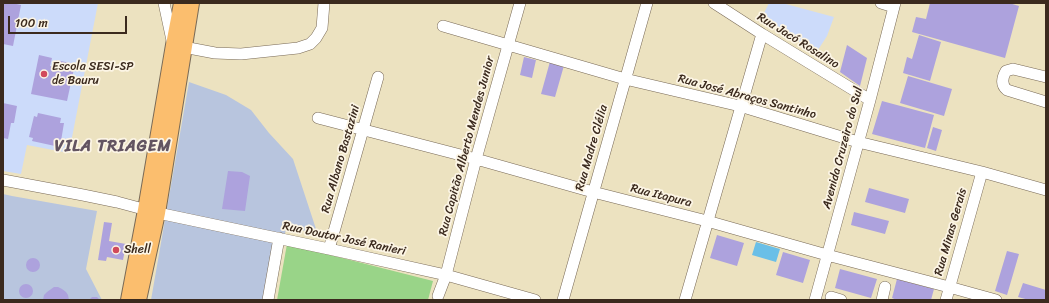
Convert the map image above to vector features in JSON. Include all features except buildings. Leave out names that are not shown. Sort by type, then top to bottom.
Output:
[{"type":"main road","points":[[139,300],[151,212],[179,46],[181,3]]},
{"type":"main road","points":[[179,46],[192,3]]},
{"type":"main road","points":[[128,300],[151,212]]},
{"type":"street","points":[[164,3],[179,46],[215,53],[241,54],[298,48],[310,44],[322,28],[324,3]]},
{"type":"street","name":"Rua Capitão Alberto Mendes Junior","points":[[438,296],[446,275],[476,159],[520,3]]},
{"type":"street","name":"Rua Madre Clélia","points":[[563,300],[647,3]]},
{"type":"street","name":"Rua Jacó Rosalino","points":[[714,3],[870,100]]},
{"type":"street","points":[[881,3],[895,5]]},
{"type":"street","name":"Avenida Cruzeiro do Sul","points":[[815,300],[895,5]]},
{"type":"street","name":"Rua José Abraços Santinho","points":[[442,26],[625,78],[740,106],[858,142],[982,172],[1046,190]]},
{"type":"street","points":[[686,300],[707,221],[762,34]]},
{"type":"street","points":[[1046,77],[1014,69],[1006,71],[1002,78],[1004,88],[1007,90],[1046,102]]},
{"type":"street","name":"Rua Albano Bastazini","points":[[329,248],[378,77]]},
{"type":"street","name":"Rua Itapura","points":[[318,118],[707,221],[996,300]]},
{"type":"street","name":"Rua Minas Gerais","points":[[946,300],[982,172]]},
{"type":"street","name":"Rua Doutor José Ranieri","points":[[3,180],[117,202],[151,212],[329,248],[446,275],[535,300]]},
{"type":"street","points":[[268,300],[279,238]]},
{"type":"street","points":[[882,300],[885,287]]},
{"type":"shaded area","name":"Escola SESI-SP de Bauru","points":[[3,3],[98,3],[69,153],[27,145],[21,174],[3,171]]},
{"type":"shaded area","points":[[769,3],[782,3],[834,17],[827,36],[816,53],[762,17]]},
{"type":"shaded area","points":[[189,82],[226,95],[251,110],[269,133],[293,159],[317,232],[286,229],[270,300],[151,300]]},
{"type":"shaded area","points":[[3,194],[97,211],[86,269],[102,300],[3,300]]},
{"type":"green space","points":[[287,244],[433,281],[428,300],[277,300]]},
{"type":"water","points":[[756,242],[780,249],[776,262],[752,255]]},
{"type":"place","name":"Escola SESI-SP de Bauru","points":[[44,74]]},
{"type":"place","name":"Shell","points":[[116,250]]},
{"type":"district","name":"VILA TRIAGEM","points":[[113,147]]}]
